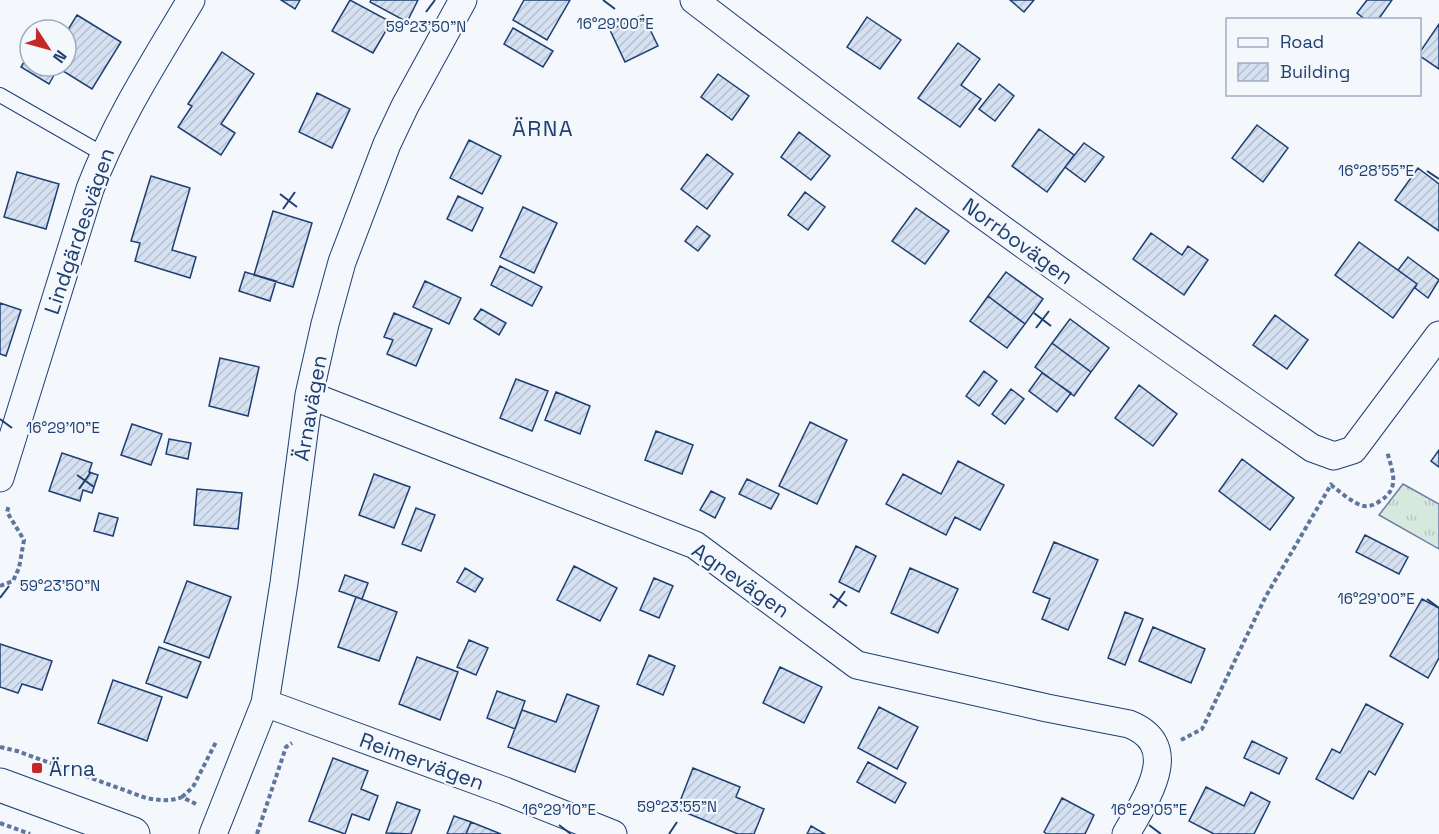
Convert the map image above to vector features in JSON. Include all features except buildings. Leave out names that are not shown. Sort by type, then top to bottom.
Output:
[{"type":"main road","points":[[0,785],[134,834]]},
{"type":"street","name":"Lindgärdesvägen","points":[[0,478],[86,200],[103,154],[129,102],[191,0]]},
{"type":"street","name":"Ärnavägen","points":[[216,825],[265,703],[284,583],[309,395],[342,262],[387,144],[405,106],[463,0]]},
{"type":"street","name":"Norrbovägen","points":[[694,0],[833,107],[1119,315],[1312,448],[1334,456],[1353,450]]},
{"type":"street","points":[[1353,450],[1439,335]]},
{"type":"street","name":"Agnevägen","points":[[309,395],[695,545],[858,665],[1047,708],[1129,724],[1140,728],[1148,735],[1157,757]]},
{"type":"street","name":"Reimervägen","points":[[265,703],[505,791],[613,834]]},
{"type":"street","points":[[1126,834],[1157,773],[1157,757]]},
{"type":"lane","points":[[0,95],[103,154]]},
{"type":"path","points":[[1157,757],[1202,729],[1266,596],[1353,450]]},
{"type":"path","points":[[0,747],[17,751],[146,798],[163,800],[182,797],[216,825]]},
{"type":"path","points":[[0,823],[30,834]]},
{"type":"green space","points":[[1403,484],[1439,504],[1439,549],[1379,515]]},
{"type":"place","name":"Ärna","points":[[37,768]]},
{"type":"district","name":"ÄRNA","points":[[543,128]]}]
